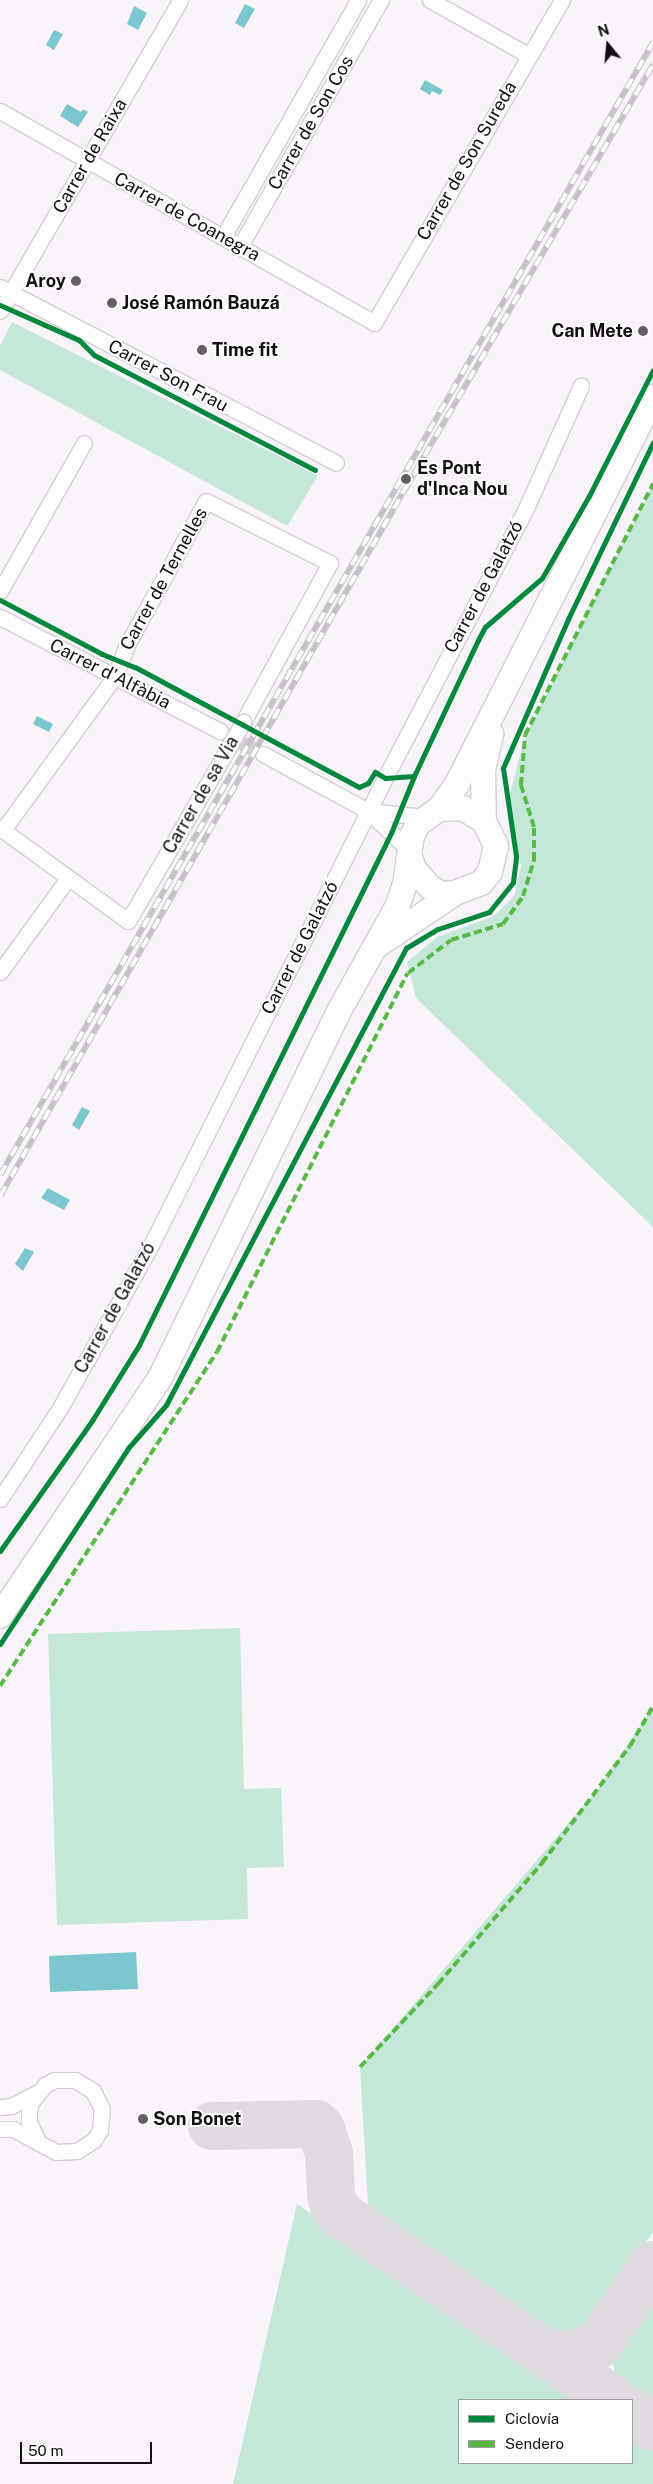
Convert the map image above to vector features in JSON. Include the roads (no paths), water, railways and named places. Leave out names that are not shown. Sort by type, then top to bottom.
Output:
[{"type":"main road","points":[[0,1616],[161,1376],[338,1013],[400,901],[412,836],[456,786],[653,397]]},
{"type":"main road","points":[[410,854],[417,874],[430,887],[441,894],[469,890],[490,872],[496,846],[484,821],[483,770],[494,712]]},
{"type":"main road","points":[[432,813],[463,808],[484,821]]},
{"type":"main road","points":[[372,950],[455,893]]},
{"type":"street","name":"Carrer de Raixa","points":[[0,311],[5,290],[88,162],[180,0]]},
{"type":"street","name":"Carrer de Son Cos","points":[[223,237],[358,0]]},
{"type":"street","name":"Carrer de Son Cos","points":[[240,246],[382,0]]},
{"type":"street","points":[[430,0],[528,55]]},
{"type":"street","name":"Carrer de Son Sureda","points":[[374,323],[528,55],[562,0]]},
{"type":"street","name":"Carrer de Coanegra","points":[[0,111],[374,323]]},
{"type":"street","name":"Carrer Son Frau","points":[[5,290],[336,463]]},
{"type":"street","name":"Carrer de Galatzó","points":[[0,1499],[60,1408],[151,1245],[368,811],[527,506],[581,386]]},
{"type":"street","points":[[0,591],[84,443]]},
{"type":"street","name":"Carrer de sa Via","points":[[68,878],[128,921],[243,722],[330,563],[206,501]]},
{"type":"street","name":"Carrer de Ternelles","points":[[2,829],[115,676],[128,644],[206,501]]},
{"type":"street","name":"Carrer d'Alfàbia","points":[[0,617],[220,731]]},
{"type":"street","points":[[262,754],[368,811],[410,854]]},
{"type":"street","points":[[368,811],[432,813]]},
{"type":"street","points":[[0,972],[68,878],[2,829]]},
{"type":"street","points":[[0,2107],[11,2106],[54,2080],[75,2080],[85,2084],[99,2099],[103,2120],[94,2140],[77,2151],[56,2152],[13,2129],[0,2129]]},
{"type":"street","points":[[37,2092],[30,2107],[29,2122],[38,2141]]},
{"type":"water","points":[[245,4],[255,9],[244,28],[235,23]]},
{"type":"water","points":[[134,6],[147,13],[138,30],[127,24]]},
{"type":"water","points":[[54,30],[63,34],[54,50],[46,45]]},
{"type":"water","points":[[425,80],[443,90],[440,95],[432,91],[430,95],[420,89]]},
{"type":"water","points":[[67,104],[81,112],[83,109],[88,112],[78,127],[60,116]]},
{"type":"water","points":[[37,716],[53,724],[49,732],[33,724]]},
{"type":"water","points":[[82,1107],[90,1111],[79,1130],[72,1125]]},
{"type":"water","points":[[48,1188],[70,1200],[64,1210],[41,1198]]},
{"type":"water","points":[[25,1248],[34,1252],[23,1271],[15,1264]]},
{"type":"water","points":[[136,1952],[138,1989],[50,1992],[49,1956]]},
{"type":"tunnel","points":[[220,731],[263,754]]},
{"type":"railway","points":[[0,1175],[653,42]]},
{"type":"railway","points":[[0,1196],[402,494],[653,65]]},
{"type":"place","name":"Aroy","points":[[76,281]]},
{"type":"place","name":"José Ramón Bauzá","points":[[112,303]]},
{"type":"place","name":"Can Mete","points":[[643,331]]},
{"type":"place","name":"Time fit","points":[[202,350]]},
{"type":"place","name":"Es Pont d'Inca Nou","points":[[406,479]]},
{"type":"place","name":"Son Bonet","points":[[143,2119]]}]
